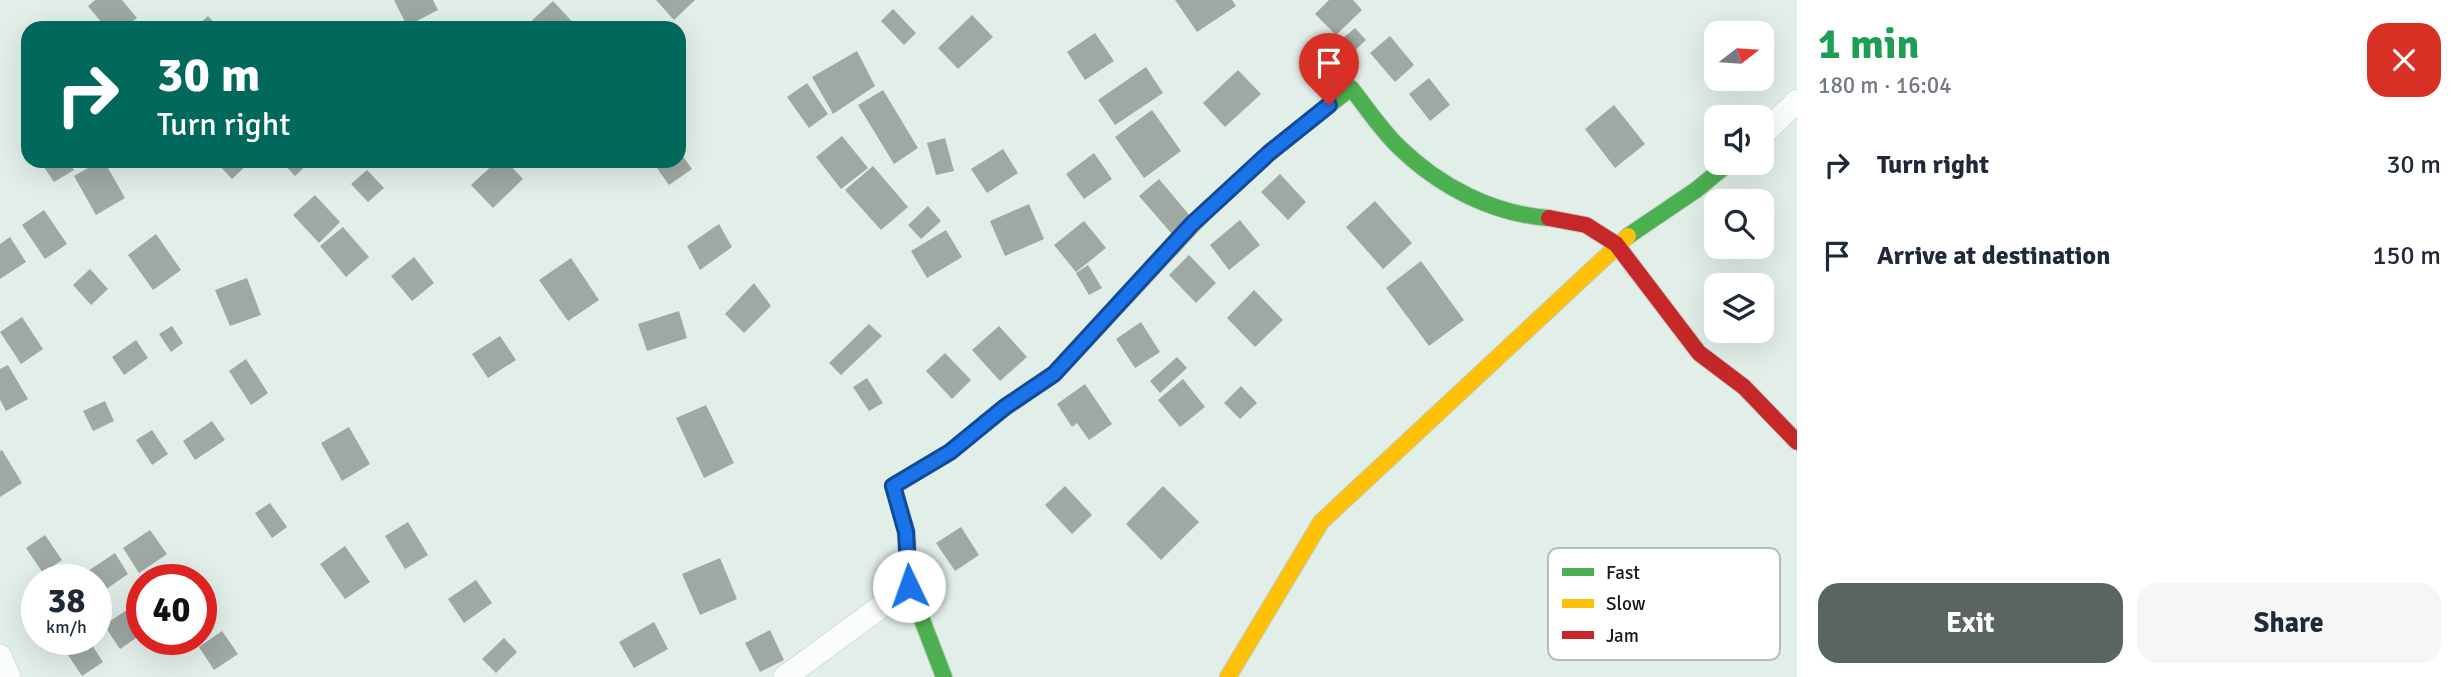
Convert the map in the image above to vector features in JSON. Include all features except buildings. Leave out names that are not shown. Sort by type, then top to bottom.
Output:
[{"type":"street","points":[[944,677],[909,586],[906,532],[893,486],[950,452],[1005,407],[1054,374],[1192,224],[1269,153],[1351,88],[1400,148],[1459,189],[1496,210],[1529,217],[1574,219],[1599,230],[1616,244],[1699,353],[1744,387],[1797,442]]},
{"type":"street","points":[[1774,123],[1797,101]]},
{"type":"street","points":[[1228,677],[1321,522],[1616,244],[1714,175]]},
{"type":"street","points":[[785,677],[909,586]]},
{"type":"street","points":[[0,656],[9,677]]},
{"type":"traffic: fast","points":[[1201,216],[1269,153],[1351,88],[1392,140],[1415,161],[1450,186],[1508,211],[1549,218]]},
{"type":"traffic: fast","points":[[1628,236],[1714,175]]},
{"type":"traffic: fast","points":[[944,677],[909,586],[907,532],[893,486],[950,452],[999,412]]},
{"type":"traffic: slow","points":[[999,412],[1054,374],[1201,216]]},
{"type":"traffic: slow","points":[[1228,677],[1321,522],[1628,236]]},
{"type":"traffic: jam","points":[[1549,218],[1586,225],[1616,244],[1699,353],[1744,387],[1797,442]]},
{"type":"route","points":[[909,586],[906,532],[893,486],[950,452],[1005,407],[1054,374],[1192,224],[1269,153],[1329,105]]}]
